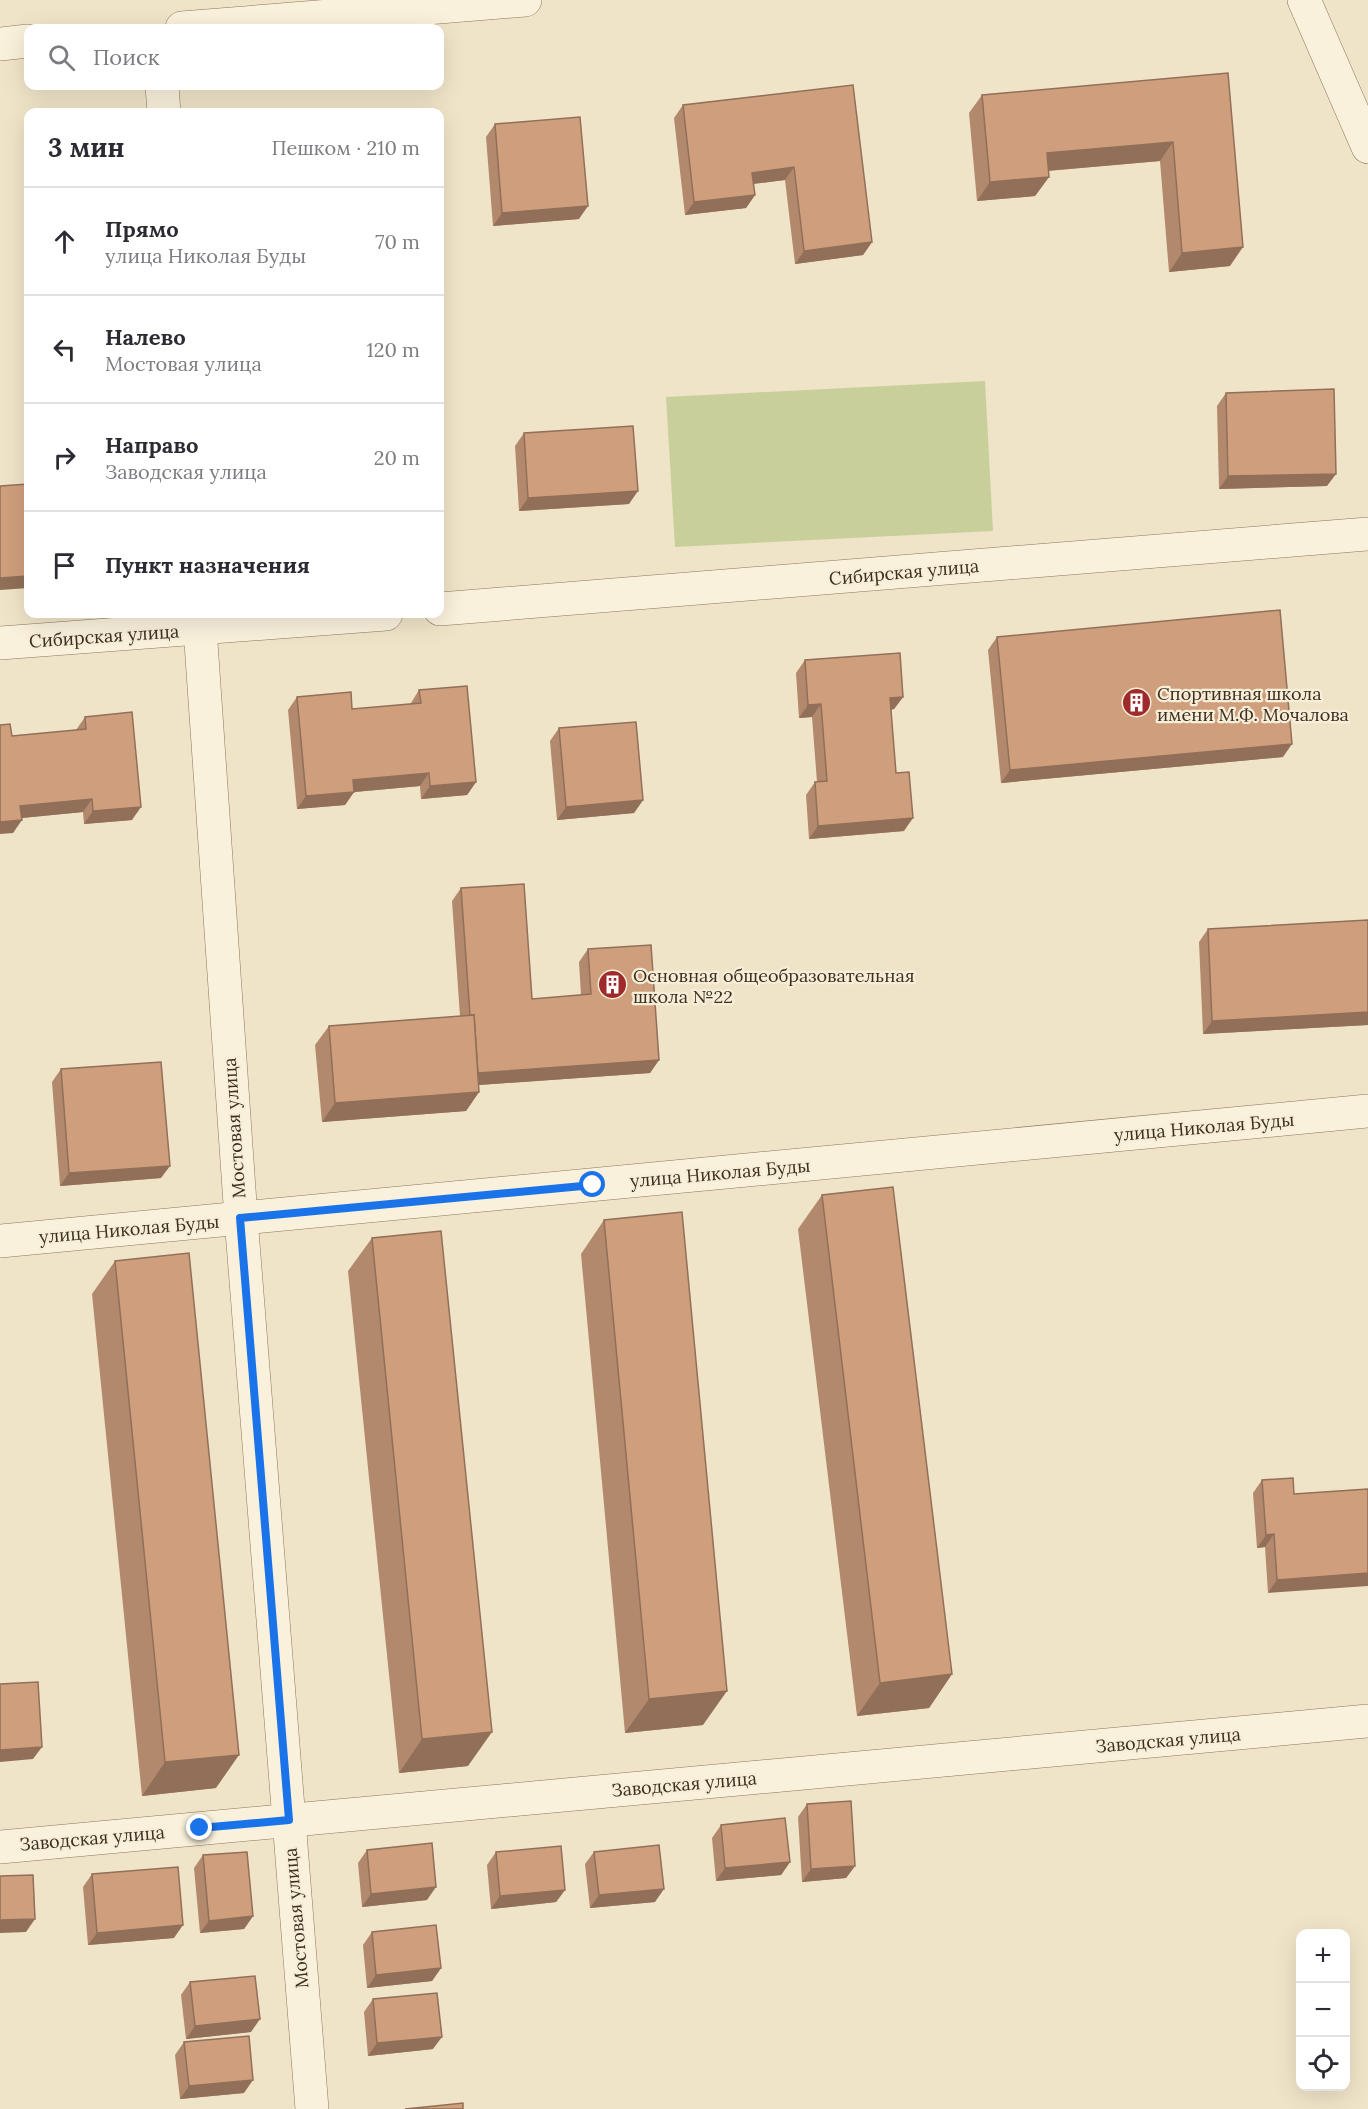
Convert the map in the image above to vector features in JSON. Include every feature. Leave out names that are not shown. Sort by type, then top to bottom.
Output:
[{"type":"street","points":[[231,24],[525,0]]},
{"type":"street","points":[[1305,0],[1368,147]]},
{"type":"street","points":[[0,44],[24,41]]},
{"type":"street","points":[[162,90],[164,108]]},
{"type":"street","name":"Сибирская улица","points":[[444,609],[1368,534]]},
{"type":"street","name":"Сибирская улица","points":[[0,643],[199,621],[279,618]]},
{"type":"street","name":"Мостовая улица","points":[[199,621],[240,1218],[312,2109]]},
{"type":"street","name":"улица Николая Буды","points":[[0,1241],[1368,1111]]},
{"type":"street","name":"Заводская улица","points":[[0,1846],[1368,1721]]},
{"type":"green space","points":[[985,381],[993,531],[675,547],[666,397]]},
{"type":"building","points":[[1228,73],[1243,247],[1182,253],[1173,142],[1047,153],[1049,177],[990,182],[982,95]]},
{"type":"building","points":[[853,85],[872,242],[804,251],[794,167],[752,173],[755,195],[694,202],[683,105]]},
{"type":"building","points":[[580,117],[588,206],[502,213],[495,124]]},
{"type":"building","points":[[1334,389],[1336,474],[1228,476],[1226,393]]},
{"type":"building","points":[[633,426],[638,491],[528,498],[524,433]]},
{"type":"building","points":[[24,484],[24,576],[0,578],[0,486]]},
{"type":"building","name":"Спортивная школа имени М.Ф. Мочалова","points":[[1280,610],[1292,744],[1010,770],[997,637]]},
{"type":"building","points":[[900,653],[903,697],[890,698],[896,773],[909,772],[913,818],[818,826],[815,782],[827,781],[821,704],[808,705],[805,660]]},
{"type":"building","points":[[467,686],[476,782],[430,786],[429,773],[353,780],[354,792],[306,796],[297,697],[351,692],[352,709],[421,703],[419,690]]},
{"type":"building","points":[[132,712],[141,807],[93,811],[92,799],[20,806],[22,820],[0,822],[0,725],[10,724],[12,736],[86,729],[85,717]]},
{"type":"building","points":[[636,722],[643,800],[566,807],[559,728]]},
{"type":"building","name":"Основная общеобразовательная школа №22","points":[[524,884],[532,999],[591,994],[588,949],[651,945],[659,1060],[478,1073],[474,1015],[470,1015],[461,888]]},
{"type":"building","points":[[1368,920],[1368,1012],[1212,1021],[1208,929]]},
{"type":"building","points":[[474,1015],[479,1092],[335,1103],[329,1026]]},
{"type":"building","points":[[161,1062],[170,1166],[69,1173],[61,1069]]},
{"type":"building","points":[[893,1187],[952,1674],[880,1683],[822,1195]]},
{"type":"building","points":[[682,1212],[727,1691],[649,1699],[604,1220]]},
{"type":"building","points":[[441,1231],[492,1732],[422,1739],[372,1238]]},
{"type":"building","points":[[189,1253],[239,1755],[165,1762],[115,1261]]},
{"type":"building","points":[[1293,1478],[1294,1494],[1368,1489],[1368,1573],[1277,1580],[1274,1534],[1266,1535],[1262,1480]]},
{"type":"building","points":[[38,1682],[42,1747],[0,1750],[0,1684]]},
{"type":"building","points":[[851,1801],[855,1866],[811,1869],[807,1804]]},
{"type":"building","points":[[785,1818],[790,1862],[725,1868],[721,1825]]},
{"type":"building","points":[[432,1843],[436,1887],[371,1894],[367,1850]]},
{"type":"building","points":[[659,1845],[664,1889],[599,1895],[594,1852]]},
{"type":"building","points":[[561,1846],[565,1890],[500,1896],[496,1852]]},
{"type":"building","points":[[247,1852],[253,1916],[209,1921],[203,1855]]},
{"type":"building","points":[[178,1867],[183,1925],[97,1933],[92,1874]]},
{"type":"building","points":[[33,1875],[35,1919],[0,1920],[0,1876]]},
{"type":"building","points":[[436,1925],[441,1968],[376,1975],[372,1932]]},
{"type":"building","points":[[255,1976],[260,2019],[195,2026],[190,1982]]},
{"type":"building","points":[[437,1993],[442,2037],[377,2043],[373,1999]]},
{"type":"building","points":[[249,2036],[253,2080],[189,2086],[184,2042]]},
{"type":"building","points":[[463,2103],[463,2109],[405,2109]]},
{"type":"place","name":"Спортивная школа имени М.Ф. Мочалова","points":[[1136,703]]},
{"type":"place","name":"Основная общеобразовательная школа №22","points":[[612,985]]},
{"type":"route","points":[[200,1828],[289,1820],[240,1218],[593,1185]]}]
